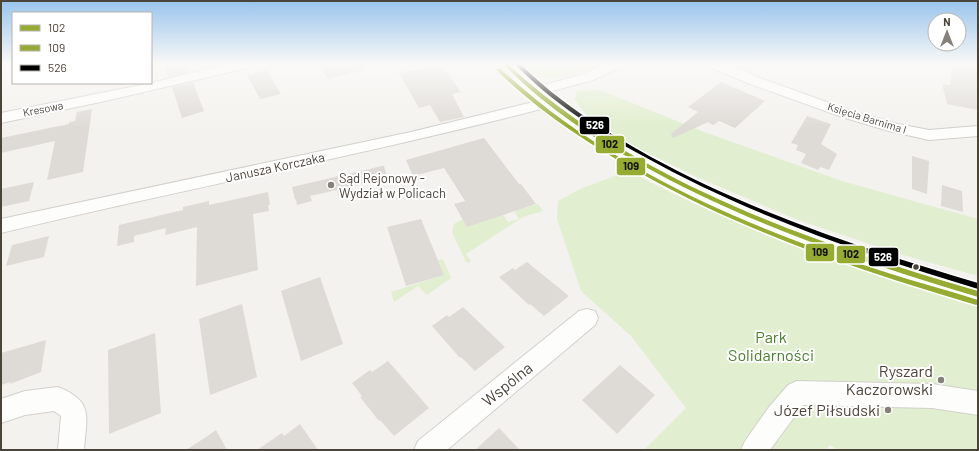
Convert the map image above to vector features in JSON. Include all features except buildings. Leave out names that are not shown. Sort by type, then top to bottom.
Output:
[{"type":"street","name":"Kresowa","points":[[1,118],[110,89],[132,85]]},
{"type":"street","points":[[527,85],[541,98],[572,121],[629,157],[719,202],[841,251],[978,294]]},
{"type":"street","name":"Janusza Korczaka","points":[[1,226],[117,199],[436,132],[541,98],[570,85]]},
{"type":"street","name":"Księcia Barnima I","points":[[766,85],[847,114],[895,128],[929,135],[978,131]]},
{"type":"street","name":"Wspólna","points":[[427,450],[587,318]]},
{"type":"street","points":[[754,450],[778,416],[797,393],[932,396],[978,403]]},
{"type":"street","points":[[1,411],[25,403],[58,399],[74,411],[71,450]]},
{"type":"green space","points":[[600,90],[704,132],[842,181],[978,219],[978,276],[900,254],[798,220],[697,177],[619,139],[590,120],[575,100],[577,91]]},
{"type":"green space","name":"Park Solidarności","points":[[629,171],[671,193],[713,212],[800,247],[888,277],[978,304],[978,450],[838,450],[830,445],[826,450],[644,450],[686,408],[631,336],[581,291],[557,219],[558,201],[582,188]]},
{"type":"green space","points":[[538,204],[543,211],[523,217],[466,254],[471,261],[469,263],[466,262],[452,232],[454,224],[463,219],[503,215],[508,222],[519,219],[514,211]]},
{"type":"green space","points":[[443,259],[451,278],[427,295],[418,286],[394,302],[391,292],[444,275],[438,260]]},
{"type":"transit line","name":"109","points":[[515,85],[556,119],[588,140],[620,160],[705,205],[838,259],[930,289],[976,302]]},
{"type":"transit line","name":"102","points":[[528,85],[547,101],[592,133],[624,153],[709,198],[796,235],[932,281],[978,294]]},
{"type":"transit line","name":"526","points":[[540,85],[569,108],[626,145],[710,189],[754,209],[842,243],[932,273],[978,286]]},
{"type":"place","name":"Sąd Rejonowy - Wydział w Policach","points":[[331,185]]},
{"type":"place","name":"Ryszard Kaczorowski","points":[[941,380]]},
{"type":"place","name":"Józef Piłsudski","points":[[888,410]]}]
